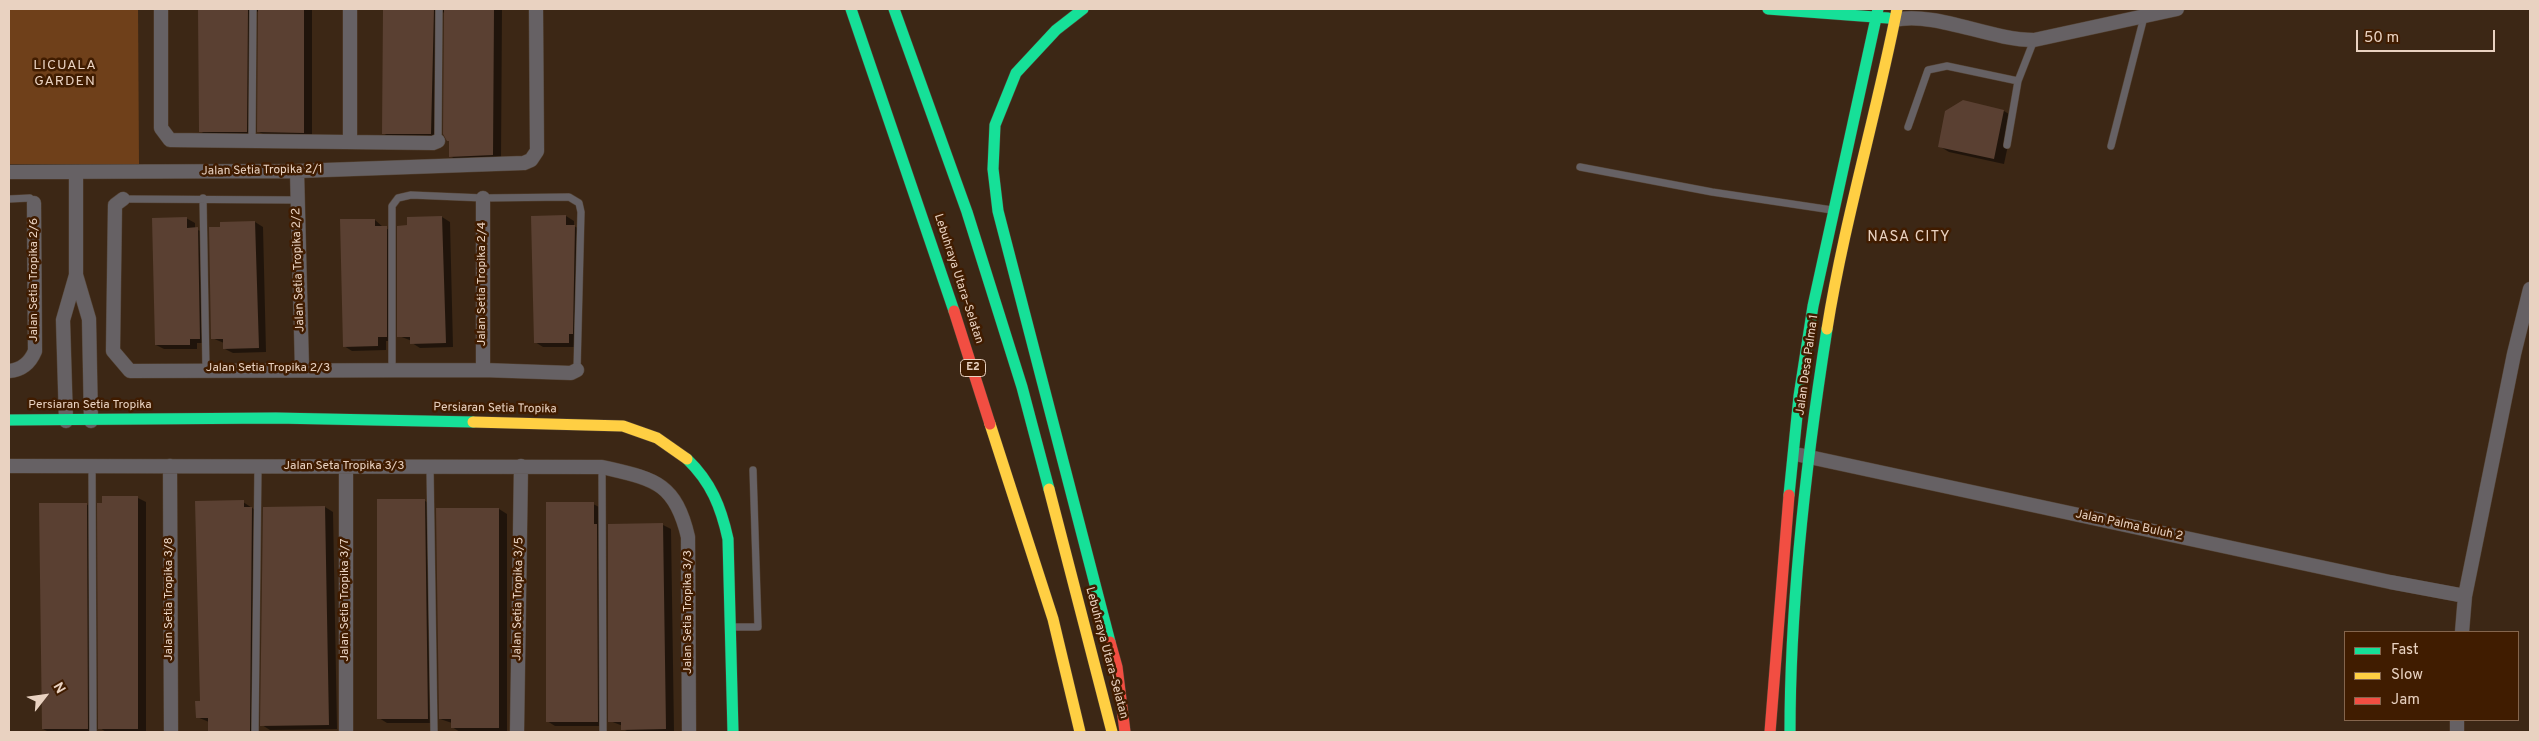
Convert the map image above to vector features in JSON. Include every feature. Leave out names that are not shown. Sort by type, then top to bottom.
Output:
[{"type":"main road","name":"Lebuhraya Utara–Selatan","points":[[851,9],[938,261],[1053,619],[1080,732]]},
{"type":"main road","name":"Lebuhraya Utara–Selatan","points":[[894,9],[967,212],[1022,387],[1112,732]]},
{"type":"main road","points":[[1083,9],[1056,30],[1016,73],[995,125],[993,168],[998,212],[1117,667],[1125,718],[1125,732]]},
{"type":"main road","points":[[1768,9],[1896,14]]},
{"type":"main road","name":"Jalan Desa Palma 1","points":[[1770,732],[1793,454],[1806,348],[1833,210],[1868,67],[1877,12]]},
{"type":"main road","name":"Jalan Desa Palma 1","points":[[1790,732],[1790,656],[1809,457],[1833,292],[1883,80],[1896,14]]},
{"type":"main road","name":"Persiaran Setia Tropika","points":[[9,420],[91,421],[276,418],[626,427],[651,435],[674,447],[706,481],[721,509],[728,539],[733,732]]},
{"type":"street","points":[[161,9],[160,128],[170,140],[433,143],[438,141]]},
{"type":"street","points":[[350,9],[350,142]]},
{"type":"street","name":"Jalan Setia Tropika 2/1","points":[[9,172],[297,171],[516,164],[531,160],[537,151],[536,9]]},
{"type":"street","points":[[1896,14],[1910,12],[2012,40],[2034,40],[2177,9]]},
{"type":"street","name":"Jalan Setia Tropika 2/2","points":[[297,171],[302,369]]},
{"type":"street","points":[[76,172],[76,274],[89,320],[91,421]]},
{"type":"street","name":"Jalan Setia Tropika 2/4","points":[[483,198],[483,370]]},
{"type":"street","name":"Jalan Setia Tropika 2/3","points":[[119,202],[113,351],[130,371],[302,369],[483,370],[571,373],[577,370]]},
{"type":"street","name":"Jalan Setia Tropika 2/6","points":[[9,372],[26,364],[32,359],[35,351],[34,203]]},
{"type":"street","points":[[66,421],[63,320],[76,274]]},
{"type":"street","points":[[2462,631],[2465,596],[2514,354],[2530,289]]},
{"type":"street","name":"Jalan Palma Buluh 2","points":[[1793,454],[2465,596]]},
{"type":"street","name":"Jalan Seta Tropika 3/3","points":[[9,466],[602,467],[651,479],[672,496]]},
{"type":"street","name":"Jalan Setia Tropika 3/8","points":[[170,466],[171,732]]},
{"type":"street","name":"Jalan Setia Tropika 3/5","points":[[517,732],[521,466]]},
{"type":"street","name":"Jalan Setia Tropika 3/7","points":[[346,467],[346,732]]},
{"type":"street","name":"Jalan Setia Tropika 3/3","points":[[672,496],[685,523],[688,537],[689,732]]},
{"type":"lane","points":[[252,141],[253,9]]},
{"type":"lane","points":[[438,141],[439,9]]},
{"type":"lane","points":[[2111,146],[2144,16]]},
{"type":"lane","points":[[2006,145],[2018,81],[2034,40]]},
{"type":"lane","points":[[1908,127],[1928,70],[1947,66],[2018,81]]},
{"type":"lane","points":[[1580,167],[1712,192],[1833,210]]},
{"type":"lane","points":[[392,370],[392,206],[398,198],[410,195],[483,198],[569,197],[579,203],[581,212],[577,370]]},
{"type":"lane","points":[[9,198],[30,198],[34,203]]},
{"type":"lane","points":[[119,202],[202,198],[297,200]]},
{"type":"lane","points":[[202,198],[206,369]]},
{"type":"lane","points":[[92,466],[93,732]]},
{"type":"lane","points":[[255,732],[258,467]]},
{"type":"lane","points":[[430,467],[434,732]]},
{"type":"lane","points":[[602,467],[603,732]]},
{"type":"lane","points":[[731,627],[758,627],[753,470]]},
{"type":"shaded area","name":"LICUALA GARDEN","points":[[9,9],[138,9],[139,164],[9,164]]},
{"type":"building","points":[[198,9],[248,9],[247,132],[199,132]]},
{"type":"building","points":[[258,9],[304,9],[304,133],[257,132]]},
{"type":"building","points":[[383,9],[434,9],[431,134],[382,134]]},
{"type":"building","points":[[444,9],[494,9],[493,155],[449,157],[449,141],[447,141],[443,134]]},
{"type":"building","points":[[1963,100],[2004,110],[1994,159],[1938,147],[1945,111]]},
{"type":"building","points":[[566,215],[566,225],[575,225],[573,334],[569,334],[569,343],[534,343],[531,216]]},
{"type":"building","points":[[442,216],[446,343],[410,344],[410,337],[397,337],[397,226],[407,225],[407,217]]},
{"type":"building","points":[[187,217],[187,228],[198,227],[200,339],[190,339],[190,345],[155,345],[152,218]]},
{"type":"building","points":[[340,219],[375,219],[375,226],[387,226],[387,337],[378,337],[378,346],[343,347]]},
{"type":"building","points":[[255,221],[259,348],[223,349],[223,339],[211,339],[209,227],[220,227],[220,222]]},
{"type":"building","points":[[102,496],[138,496],[138,729],[98,729],[97,503],[102,503]]},
{"type":"building","points":[[377,499],[425,499],[428,719],[377,719]]},
{"type":"building","points":[[244,500],[244,507],[252,507],[250,731],[208,732],[208,718],[196,718],[195,701],[200,701],[195,501]]},
{"type":"building","points":[[546,502],[594,502],[594,524],[597,524],[598,722],[546,722]]},
{"type":"building","points":[[39,503],[87,503],[88,729],[42,729]]},
{"type":"building","points":[[325,506],[329,725],[260,726],[263,507]]},
{"type":"building","points":[[436,508],[499,508],[499,728],[451,728],[451,719],[439,719]]},
{"type":"building","points":[[663,523],[666,729],[621,730],[621,722],[608,722],[608,524]]},
{"type":"traffic: fast","points":[[851,9],[954,311]]},
{"type":"traffic: fast","points":[[894,9],[967,212],[1022,387],[1049,489]]},
{"type":"traffic: fast","points":[[1083,9],[1056,30],[1016,73],[995,125],[993,169],[998,211],[1110,642]]},
{"type":"traffic: fast","points":[[1768,9],[1888,18]]},
{"type":"traffic: fast","points":[[1789,495],[1799,396],[1813,306],[1878,9]]},
{"type":"traffic: fast","points":[[1790,732],[1796,581],[1812,429],[1827,329]]},
{"type":"traffic: fast","points":[[9,420],[276,418],[473,422]]},
{"type":"traffic: fast","points":[[687,459],[709,486],[722,516],[728,539],[733,732]]},
{"type":"traffic: slow","points":[[1827,329],[1842,249],[1897,9]]},
{"type":"traffic: slow","points":[[473,422],[623,426],[657,438],[687,459]]},
{"type":"traffic: slow","points":[[990,424],[1053,619],[1080,732]]},
{"type":"traffic: slow","points":[[1049,489],[1112,732]]},
{"type":"traffic: jam","points":[[954,311],[990,424]]},
{"type":"traffic: jam","points":[[1770,732],[1789,495]]},
{"type":"traffic: jam","points":[[1110,642],[1117,667],[1125,732]]},
{"type":"district","name":"LICUALA GARDEN","points":[[65,74]]},
{"type":"district","name":"NASA CITY","points":[[1909,238]]}]
